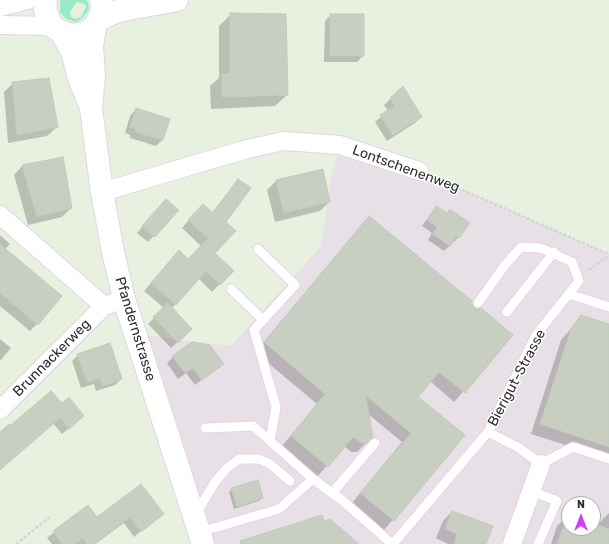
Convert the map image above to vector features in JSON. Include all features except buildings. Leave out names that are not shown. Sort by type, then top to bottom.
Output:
[{"type":"main road","name":"Pfandernstrasse","points":[[46,0],[45,10],[72,52],[79,78],[91,108]]},
{"type":"main road","points":[[56,29],[79,35],[85,33],[99,15],[177,0]]},
{"type":"main road","name":"Pfandernstrasse","points":[[99,15],[92,47],[94,75],[91,108],[102,192],[113,252],[124,298],[199,531]]},
{"type":"street","points":[[0,7],[28,0]]},
{"type":"street","points":[[0,25],[56,29]]},
{"type":"street","name":"Lontschenenweg","points":[[102,192],[246,149],[284,141],[340,146],[420,171]]},
{"type":"street","points":[[0,215],[104,306]]},
{"type":"street","name":"Brunnackerweg","points":[[0,410],[104,306],[124,298]]},
{"type":"street","points":[[512,544],[541,464]]},
{"type":"lane","points":[[478,303],[505,265],[521,247],[542,248],[554,252],[572,262],[579,281]]},
{"type":"lane","points":[[258,249],[295,285],[254,330],[276,407],[270,441]]},
{"type":"lane","points":[[507,312],[554,252]]},
{"type":"lane","name":"Bierigut-Strasse","points":[[541,464],[519,448],[488,432],[536,335],[579,281]]},
{"type":"lane","points":[[231,289],[263,320]]},
{"type":"lane","points":[[569,294],[609,307]]},
{"type":"lane","points":[[205,428],[253,426],[313,479],[393,544],[488,432]]},
{"type":"lane","points":[[332,493],[376,443]]},
{"type":"lane","points":[[541,464],[573,447],[609,459]]},
{"type":"lane","points":[[199,531],[215,482],[227,468],[239,459],[259,459],[270,464],[290,481]]},
{"type":"lane","points":[[199,531],[279,509],[313,479]]},
{"type":"lane","points":[[531,491],[557,501],[538,544]]},
{"type":"path","name":"Lontschenenweg","points":[[420,171],[609,255]]},
{"type":"path","points":[[579,281],[587,271],[609,255]]},
{"type":"path","points":[[16,544],[51,516]]},
{"type":"shaded area","points":[[340,145],[420,171],[609,254],[609,544],[203,544],[135,334],[231,346],[321,246],[331,177]]},
{"type":"green space","points":[[60,0],[87,0],[89,8],[87,13],[80,20],[75,22],[66,19],[60,12]],"holes":[[[77,2],[85,4],[86,7],[81,17],[75,19],[71,17],[70,12]]]}]
